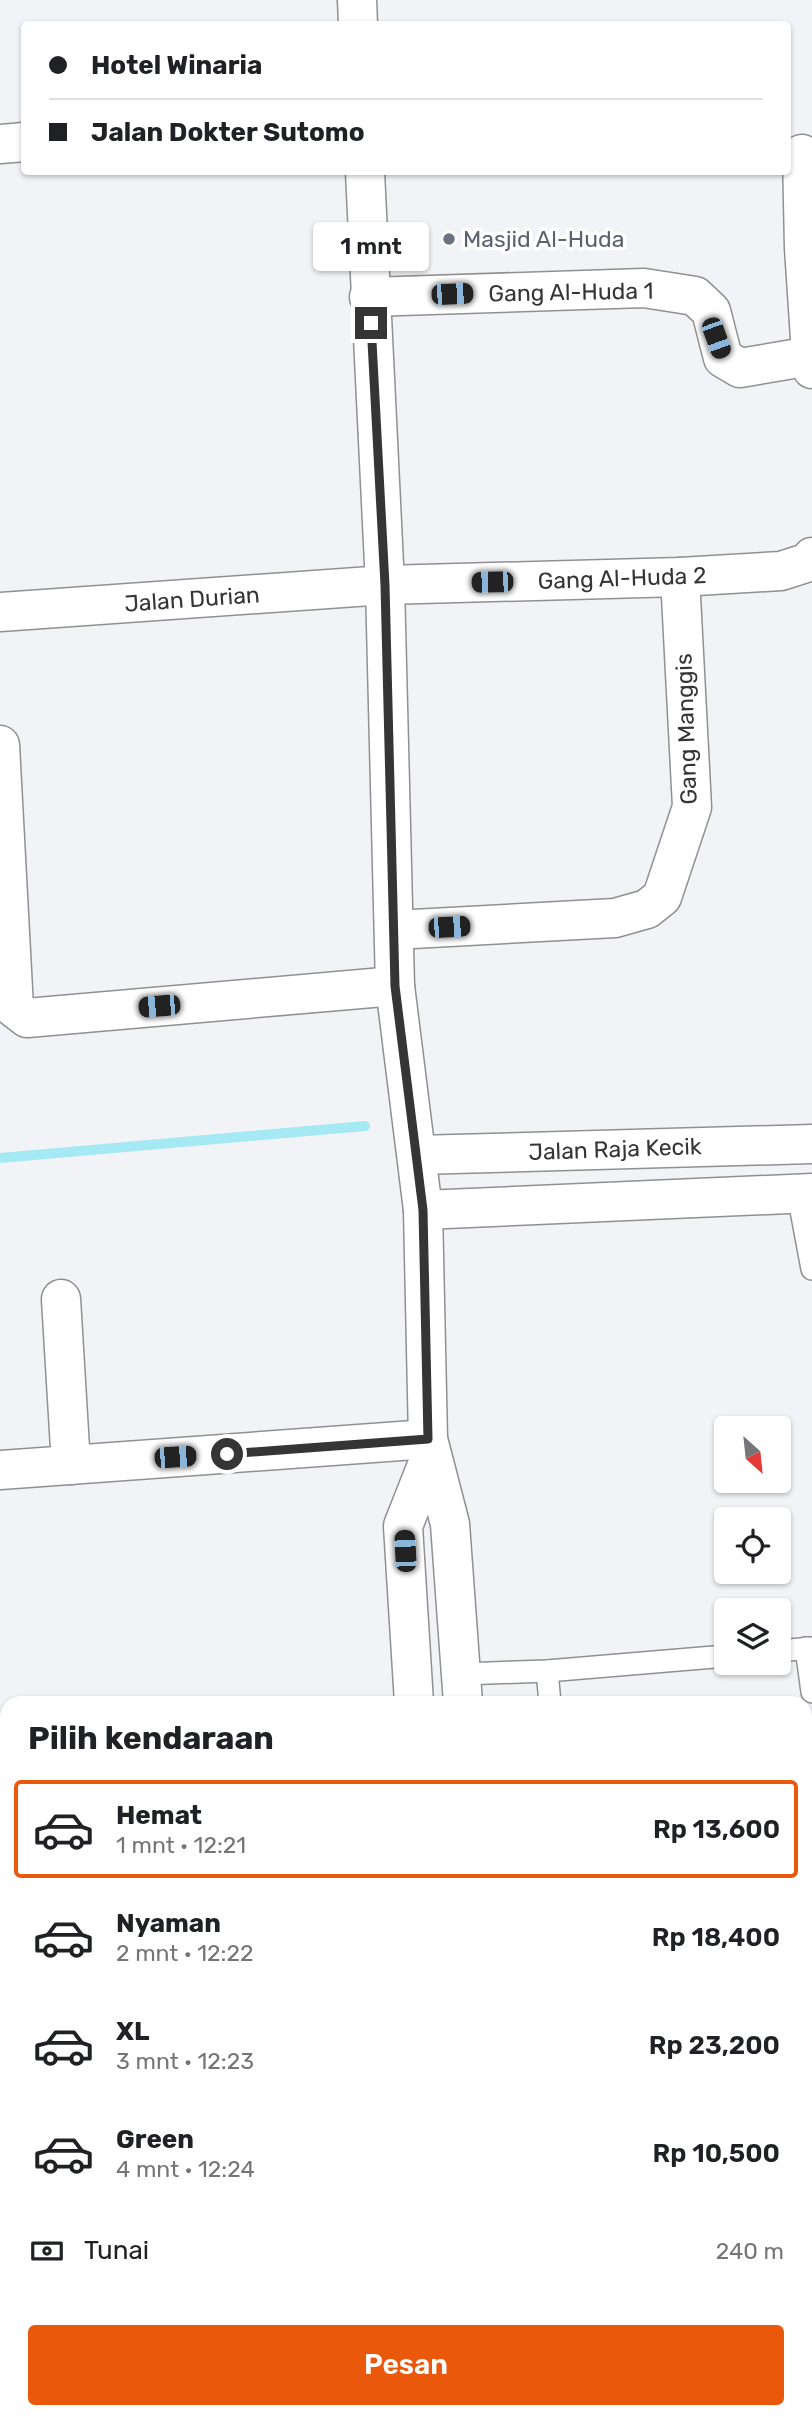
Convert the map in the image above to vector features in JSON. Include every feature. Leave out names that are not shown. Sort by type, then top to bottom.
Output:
[{"type":"street","points":[[357,0],[358,21]]},
{"type":"street","points":[[0,144],[21,142]]},
{"type":"street","points":[[802,154],[804,248],[812,369]]},
{"type":"street","points":[[365,175],[385,585],[395,986],[423,1210],[429,1447],[450,1524],[463,1688]]},
{"type":"street","name":"Gang Al-Huda 1","points":[[369,297],[644,288],[695,296],[711,311],[723,358],[740,368],[811,356]]},
{"type":"street","name":"Gang Al-Huda 2","points":[[385,585],[680,577],[781,571],[811,561]]},
{"type":"street","name":"Gang Manggis","points":[[394,930],[615,918],[647,909],[662,897],[692,807],[680,577]]},
{"type":"street","name":"Jalan Durian","points":[[0,612],[385,585]]},
{"type":"street","points":[[0,745],[14,1007],[19,1015],[27,1018],[395,986]]},
{"type":"street","name":"Jalan Raja Kecik","points":[[417,1155],[812,1144]]},
{"type":"street","points":[[423,1210],[805,1194]]},
{"type":"street","points":[[61,1299],[71,1465]]},
{"type":"street","points":[[0,1470],[429,1447]]},
{"type":"street","points":[[414,1696],[403,1526],[429,1447]]},
{"type":"lane","points":[[805,1194],[812,1269]]},
{"type":"lane","points":[[791,1650],[809,1648],[812,1692]]},
{"type":"lane","points":[[463,1688],[547,1671],[714,1657]]},
{"type":"lane","points":[[547,1671],[549,1696]]},
{"type":"waterway","points":[[0,1158],[365,1126]]},
{"type":"place","name":"Masjid Al-Huda","points":[[449,239]]},
{"type":"route","points":[[227,1454],[428,1439],[423,1210],[395,986],[385,585],[371,323]]}]
